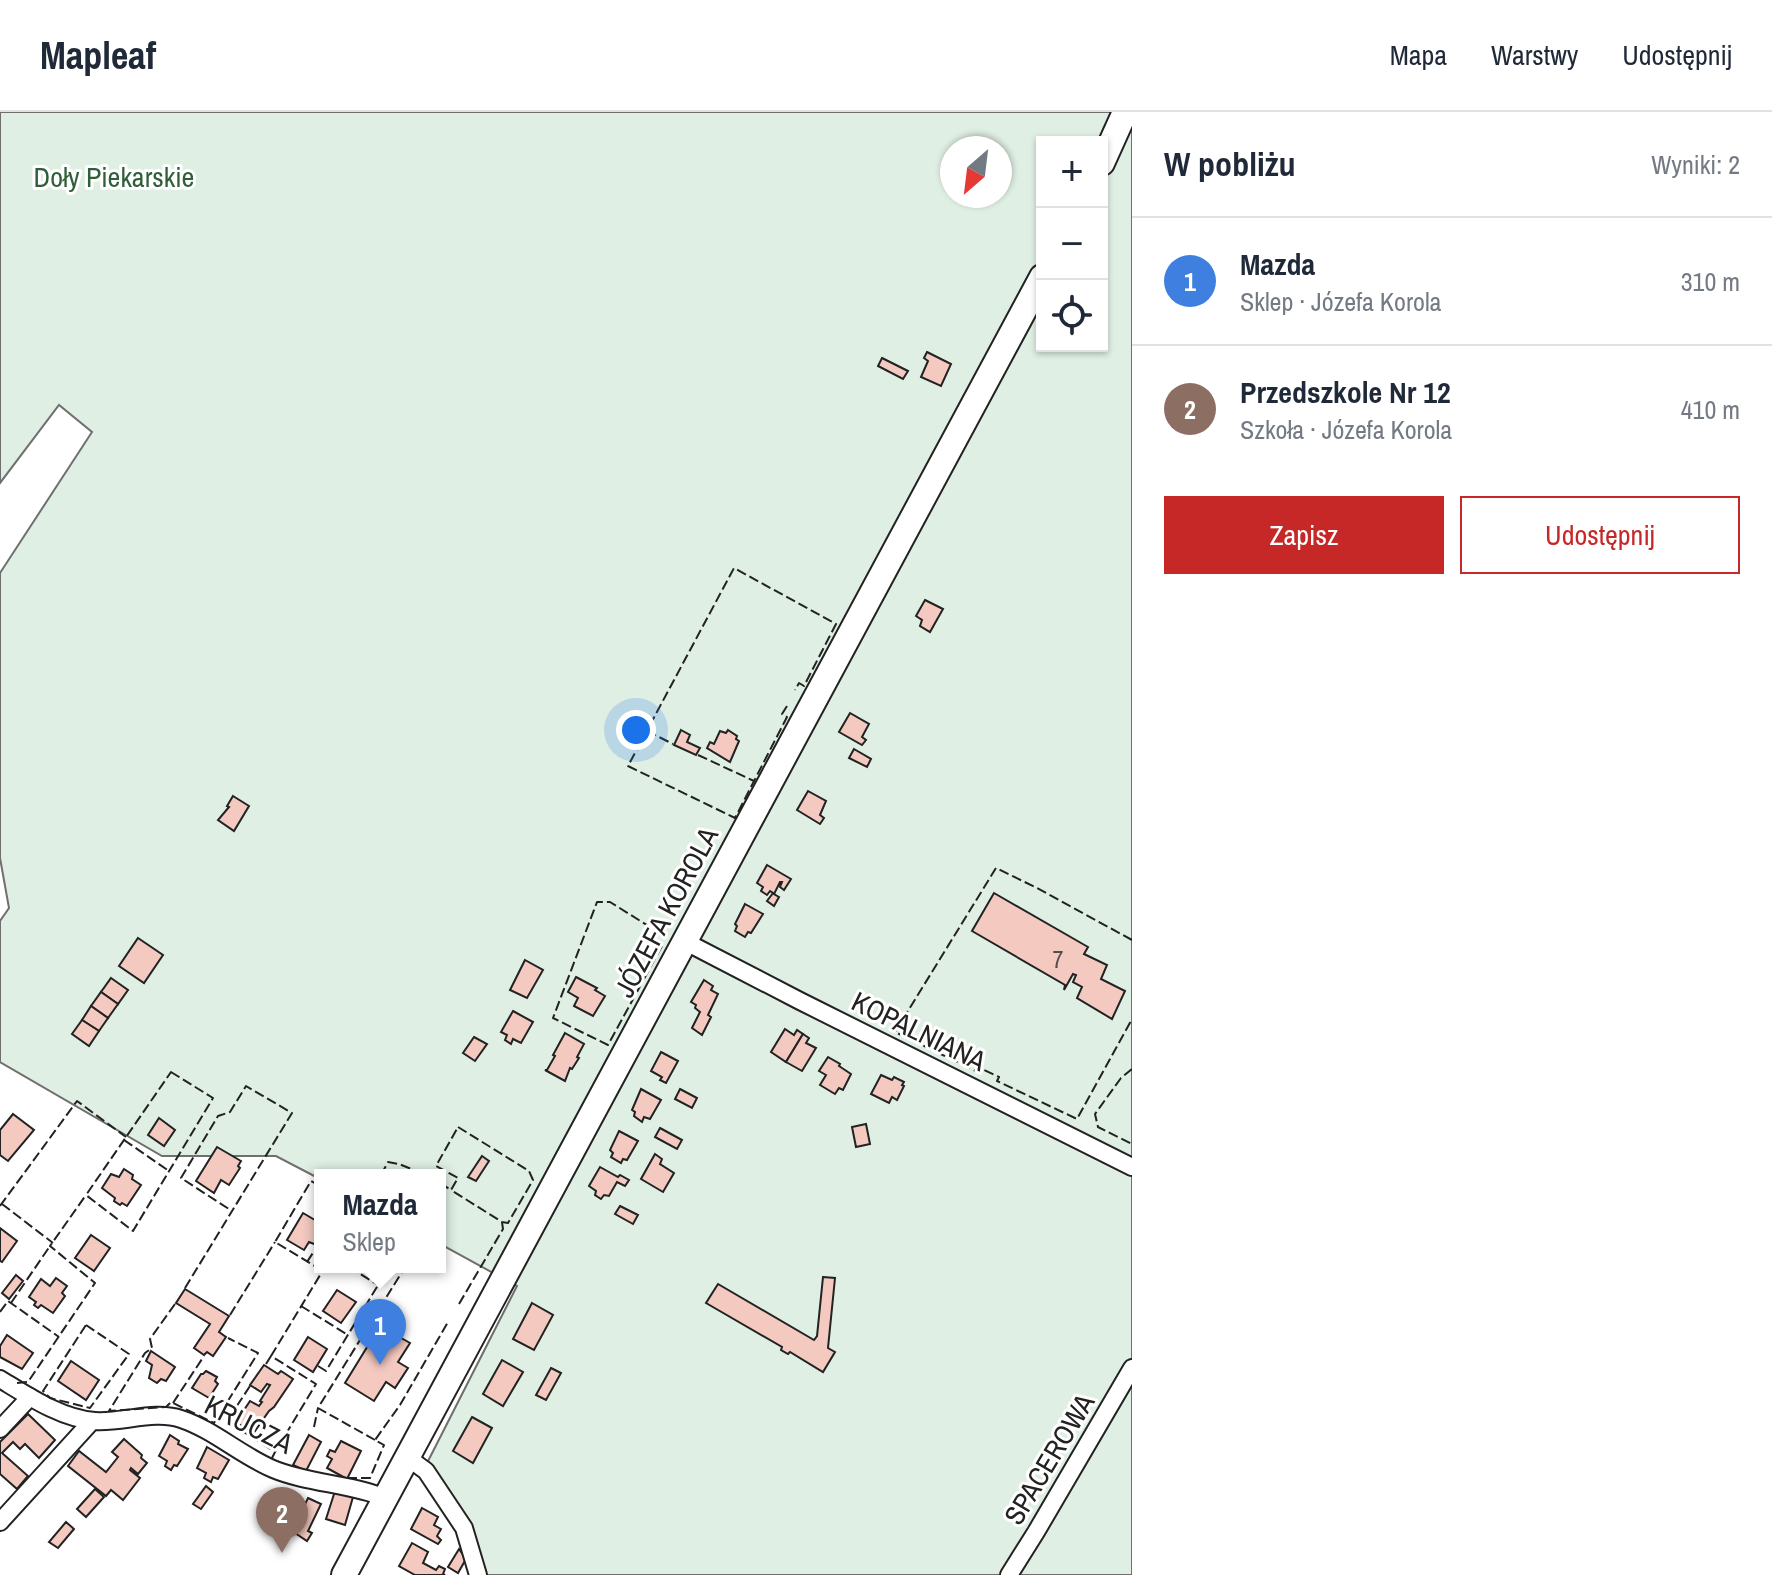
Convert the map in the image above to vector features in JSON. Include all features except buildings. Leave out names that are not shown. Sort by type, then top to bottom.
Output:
[{"type":"highway","points":[[1108,150],[1125,112]]},
{"type":"highway","name":"JÓZEFA KOROLA","points":[[344,1575],[1040,280]]},
{"type":"street","name":"KOPALNIANA","points":[[684,941],[1132,1167]]},
{"type":"street","name":"SPACEROWA","points":[[1009,1575],[1132,1368]]},
{"type":"street","name":"KRUCZA","points":[[0,1379],[61,1412],[92,1421],[179,1418],[274,1469],[311,1480],[362,1489],[385,1498]]},
{"type":"street","points":[[0,1429],[30,1397]]},
{"type":"street","points":[[0,1522],[92,1421]]},
{"type":"street","points":[[407,1457],[426,1471],[464,1528],[478,1575]]},
{"type":"green space","name":"Doły Piekarskie","points":[[0,112],[1132,112],[1132,1575],[474,1575],[463,1530],[423,1471],[517,1286],[446,1247],[446,1169],[314,1169],[314,1176],[276,1156],[162,1156],[0,1062],[0,921],[9,908],[0,858],[0,573],[92,432],[59,405],[0,483]]},
{"type":"fence","points":[[787,706],[782,714],[787,717],[735,818],[628,766],[734,568],[836,624],[804,686],[799,683],[795,690]]},
{"type":"fence","points":[[647,731],[673,744]]},
{"type":"fence","points":[[698,755],[754,781]]},
{"type":"fence","points":[[1132,940],[996,868],[895,1032],[978,1072],[980,1068],[999,1077],[997,1081],[1077,1119],[1132,1019]]},
{"type":"fence","points":[[662,946],[608,1045],[553,1018],[597,902],[610,902],[666,937]]},
{"type":"fence","points":[[1132,1069],[1121,1078],[1095,1114],[1098,1127],[1132,1144]]},
{"type":"fence","points":[[171,1072],[213,1098],[133,1231],[86,1195],[171,1072]]},
{"type":"fence","points":[[185,1288],[292,1113],[246,1086],[230,1112],[218,1116],[181,1178],[232,1211]]},
{"type":"fence","points":[[0,1206],[77,1101],[126,1137]]},
{"type":"fence","points":[[446,1171],[458,1178],[451,1190],[508,1223],[533,1180],[529,1171],[458,1127]]},
{"type":"fence","points":[[442,1169],[436,1166],[458,1127]]},
{"type":"fence","points":[[124,1140],[169,1171]]},
{"type":"fence","points":[[384,1169],[388,1162],[411,1169]]},
{"type":"fence","points":[[314,1183],[311,1181],[275,1242],[314,1266]]},
{"type":"fence","points":[[446,1187],[451,1190]]},
{"type":"fence","points":[[17,1383],[28,1382],[95,1283],[50,1246],[86,1195]]},
{"type":"fence","points":[[2,1204],[53,1243]]},
{"type":"fence","points":[[459,1304],[503,1229],[502,1222]]},
{"type":"fence","points":[[230,1315],[275,1242]]},
{"type":"fence","points":[[11,1303],[50,1246]]},
{"type":"fence","points":[[307,1262],[314,1251]]},
{"type":"fence","points":[[271,1356],[321,1273]]},
{"type":"fence","points":[[359,1273],[378,1285]]},
{"type":"fence","points":[[318,1366],[326,1371],[385,1273]]},
{"type":"fence","points":[[375,1440],[318,1408],[401,1273]]},
{"type":"fence","points":[[0,1312],[8,1301],[59,1337]]},
{"type":"fence","points":[[175,1304],[150,1339],[152,1348],[145,1353],[109,1411],[166,1407],[171,1402],[214,1423],[258,1353],[228,1338]]},
{"type":"fence","points":[[301,1306],[348,1335]]},
{"type":"fence","points":[[347,1478],[370,1478],[384,1445],[375,1440],[400,1405],[448,1322]]},
{"type":"fence","points":[[86,1325],[129,1354],[90,1408],[50,1398],[43,1391],[86,1325]]},
{"type":"fence","points":[[173,1403],[204,1356]]},
{"type":"fence","points":[[266,1364],[271,1356],[316,1384],[275,1452]]},
{"type":"fence","points":[[250,1386],[227,1421],[275,1452],[272,1458]]},
{"type":"fence","points":[[314,1427],[318,1408]]},
{"type":"place","name":"Mazda","points":[[380,1365]]},
{"type":"place","name":"Przedszkole Nr 12","points":[[282,1553]]}]
